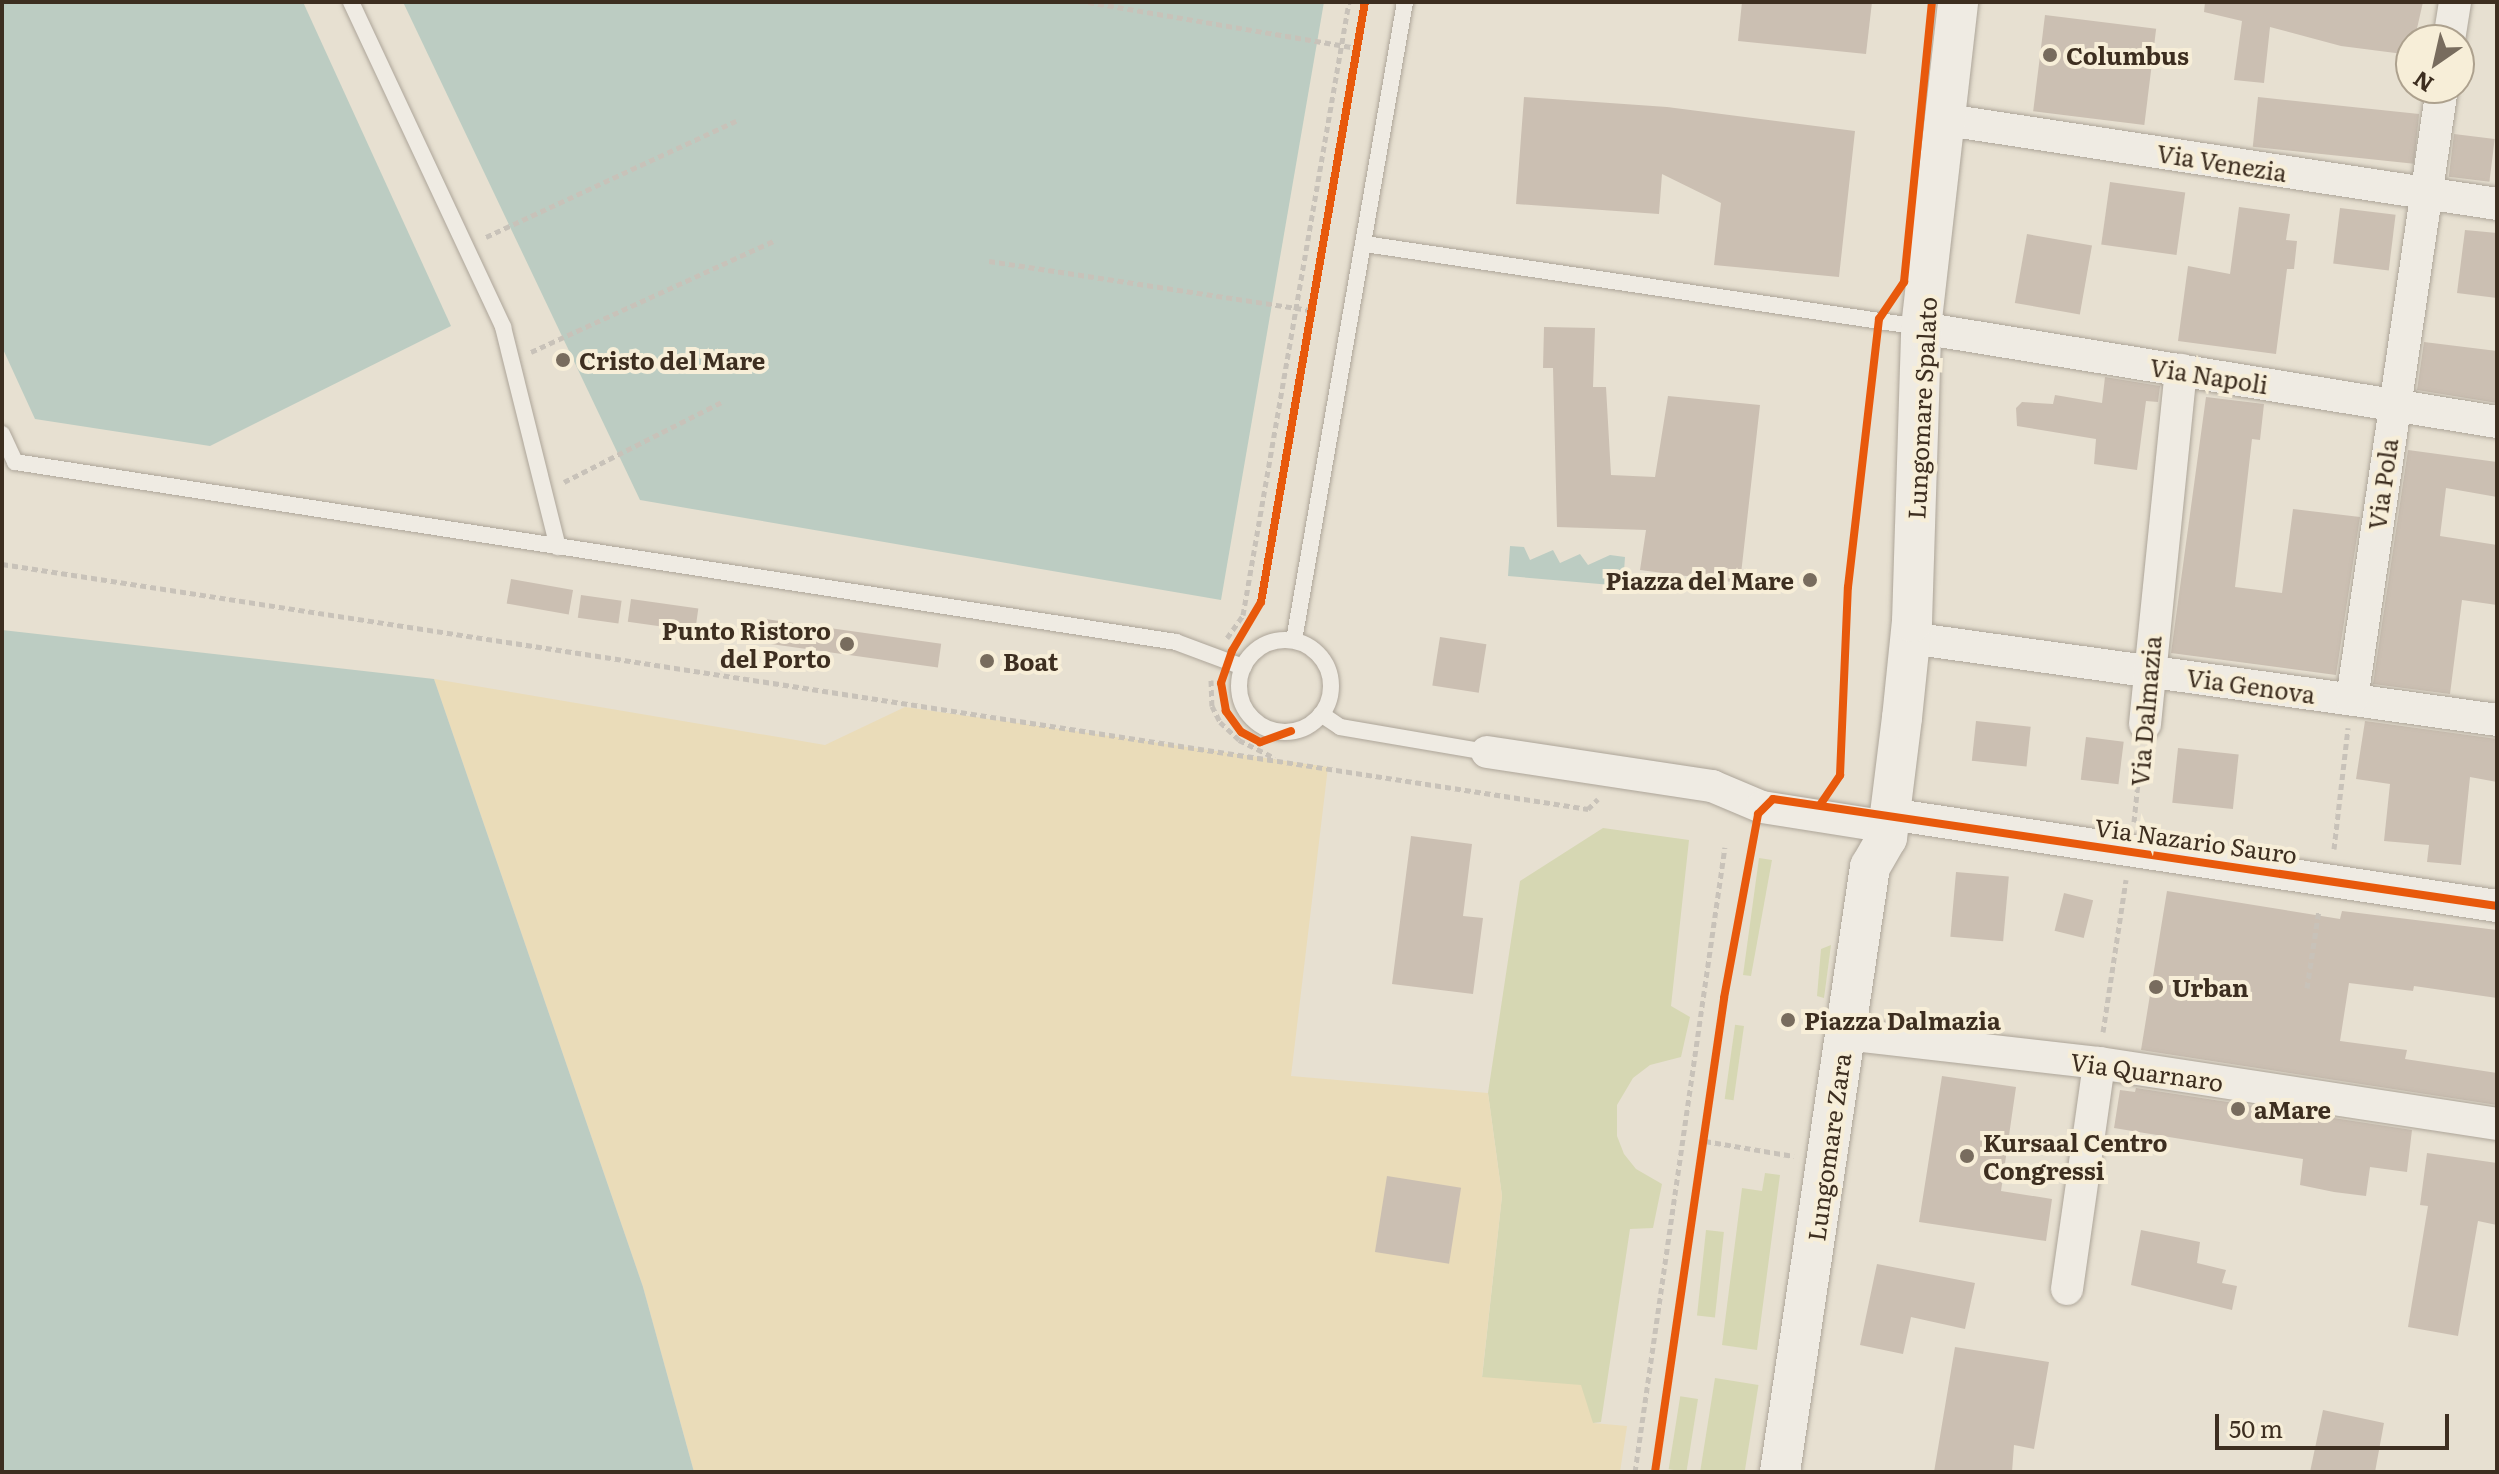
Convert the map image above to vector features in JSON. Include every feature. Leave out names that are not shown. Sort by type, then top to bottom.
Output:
[{"type":"street","name":"Lungomare Spalato","points":[[1889,821],[1910,638],[1921,328],[1958,2]]},
{"type":"street","points":[[2452,24],[2455,2]]},
{"type":"street","name":"Via Pola","points":[[2352,699],[2440,104]]},
{"type":"street","name":"Via Venezia","points":[[1947,120],[2497,204]]},
{"type":"street","name":"Via Napoli","points":[[1921,328],[2497,422]]},
{"type":"street","name":"Via Dalmazia","points":[[2145,724],[2181,370]]},
{"type":"street","name":"Via Genova","points":[[1910,638],[2497,720]]},
{"type":"street","points":[[1487,752],[1712,786],[1771,809],[1889,821]]},
{"type":"street","name":"Via Nazario Sauro","points":[[1889,821],[2131,851],[2325,891],[2497,906]]},
{"type":"street","name":"Lungomare Zara","points":[[1780,1472],[1870,867],[1889,821]]},
{"type":"street","name":"Via Quarnaro","points":[[1844,1034],[2099,1063],[2497,1124]]},
{"type":"street","points":[[2067,1289],[2099,1063]]},
{"type":"lane","points":[[351,2],[503,327],[558,547]]},
{"type":"lane","points":[[1294,640],[1405,2]]},
{"type":"lane","points":[[1365,244],[1921,328]]},
{"type":"lane","points":[[2,434],[15,462],[1176,642],[1230,661],[1265,644],[1294,640],[1319,654],[1326,666],[1330,695],[1321,714],[1291,731],[1263,726],[1251,717],[1230,661]]},
{"type":"lane","points":[[1321,714],[1340,727],[1487,752]]},
{"type":"path","points":[[1088,2],[1357,48]]},
{"type":"path","points":[[1288,762],[1239,740],[1220,722],[1211,691],[1230,661],[1243,615],[1299,308],[1349,2]]},
{"type":"path","points":[[1354,64],[1359,33]]},
{"type":"path","points":[[509,226],[736,121]]},
{"type":"path","points":[[512,360],[774,241]]},
{"type":"path","points":[[989,261],[1311,310]]},
{"type":"path","points":[[1309,325],[1314,295]]},
{"type":"path","points":[[545,492],[724,401]]},
{"type":"path","points":[[2,564],[1588,809],[1598,799]]},
{"type":"path","points":[[1254,614],[1221,683],[1226,711],[1241,732],[1260,742],[1291,731]]},
{"type":"path","points":[[2307,988],[2325,891],[2352,699]]},
{"type":"path","points":[[1635,1472],[1725,847]]},
{"type":"path","points":[[1703,1156],[1707,1126]]},
{"type":"path","points":[[1705,1141],[1827,1160]]},
{"type":"green space","points":[[1603,828],[1689,840],[1671,1006],[1690,1017],[1681,1057],[1650,1065],[1633,1078],[1617,1105],[1617,1136],[1624,1154],[1636,1169],[1662,1184],[1653,1228],[1630,1229],[1601,1422],[1593,1423],[1482,1378],[1502,1196],[1488,1093],[1520,881]]},
{"type":"green space","points":[[1759,858],[1772,860],[1751,976],[1743,975]]},
{"type":"green space","points":[[1831,945],[1824,998],[1817,996],[1821,949]]},
{"type":"green space","points":[[1735,1025],[1744,1026],[1734,1100],[1725,1099]]},
{"type":"green space","points":[[1765,1173],[1780,1175],[1757,1350],[1722,1345],[1742,1188],[1762,1191]]},
{"type":"green space","points":[[1706,1230],[1724,1232],[1715,1317],[1697,1316]]},
{"type":"green space","points":[[1715,1378],[1758,1385],[1745,1472],[1700,1472]]},
{"type":"green space","points":[[1680,1396],[1698,1399],[1686,1472],[1669,1469]]},
{"type":"sand","points":[[434,679],[825,745],[905,707],[1328,767],[1291,1076],[1488,1093],[1502,1196],[1482,1377],[1581,1385],[1593,1423],[1627,1426],[1620,1472],[694,1472],[643,1287]]},
{"type":"shaded area","points":[[2,2],[303,2],[451,326],[210,446],[35,419],[2,347]]},
{"type":"shaded area","points":[[403,2],[1324,2],[1221,600],[640,500]]},
{"type":"shaded area","points":[[1510,546],[1524,547],[1530,560],[1553,550],[1560,563],[1580,554],[1588,565],[1610,555],[1625,557],[1623,586],[1508,576]]},
{"type":"shaded area","points":[[2,630],[434,679],[643,1287],[694,1472],[2,1472]]},
{"type":"building","points":[[1742,2],[1872,2],[1866,54],[1738,41]]},
{"type":"building","points":[[2205,2],[2423,2],[2418,24],[2395,24],[2395,53],[2341,46],[2270,27],[2264,83],[2234,80],[2242,21],[2204,12]]},
{"type":"building","points":[[2045,15],[2156,29],[2144,125],[2033,111]]},
{"type":"building","points":[[1524,97],[1667,107],[1855,131],[1839,277],[1714,265],[1721,203],[1662,174],[1659,214],[1516,204]]},
{"type":"building","points":[[2258,97],[2419,114],[2414,164],[2253,147]]},
{"type":"building","points":[[2454,134],[2495,139],[2489,182],[2449,177]]},
{"type":"building","points":[[2110,182],[2185,193],[2176,255],[2101,244]]},
{"type":"building","points":[[2239,207],[2290,214],[2286,240],[2297,241],[2294,269],[2287,269],[2276,354],[2178,341],[2188,266],[2230,274]]},
{"type":"building","points":[[2340,208],[2396,215],[2389,270],[2333,264]]},
{"type":"building","points":[[2465,230],[2497,233],[2497,298],[2457,293]]},
{"type":"building","points":[[2027,234],[2092,245],[2080,314],[2015,303]]},
{"type":"building","points":[[1544,327],[1595,328],[1593,387],[1606,387],[1611,475],[1655,477],[1668,396],[1760,405],[1740,583],[1640,570],[1646,530],[1557,527],[1553,368],[1543,368]]},
{"type":"building","points":[[2424,342],[2497,351],[2497,403],[2417,390]]},
{"type":"building","points":[[2105,377],[2160,386],[2158,402],[2146,401],[2137,470],[2094,464],[2096,439],[2017,426],[2016,408],[2022,402],[2053,404],[2055,395],[2102,403]]},
{"type":"building","points":[[2206,397],[2264,404],[2260,440],[2252,439],[2235,587],[2282,593],[2293,509],[2360,517],[2336,675],[2171,653]]},
{"type":"building","points":[[2408,450],[2497,462],[2497,497],[2446,488],[2440,536],[2497,545],[2497,605],[2462,600],[2450,694],[2373,684]]},
{"type":"building","points":[[511,579],[573,590],[569,615],[507,604]]},
{"type":"building","points":[[581,595],[622,601],[618,623],[578,618]]},
{"type":"building","points":[[631,599],[698,608],[695,631],[628,622]]},
{"type":"building","name":"Punto Ristoro del Porto","points":[[758,618],[941,644],[938,668],[755,642]]},
{"type":"building","points":[[1440,637],[1486,644],[1479,693],[1432,685]]},
{"type":"building","points":[[1976,721],[2031,727],[2027,767],[1972,761]]},
{"type":"building","points":[[2365,721],[2497,739],[2497,782],[2470,777],[2461,865],[2427,862],[2429,845],[2384,841],[2390,784],[2356,779]]},
{"type":"building","points":[[2086,737],[2124,742],[2118,784],[2081,780]]},
{"type":"building","points":[[2178,748],[2239,754],[2233,809],[2172,803]]},
{"type":"building","points":[[1411,836],[1472,844],[1463,916],[1483,918],[1473,994],[1392,984]]},
{"type":"building","points":[[1956,872],[2009,877],[2003,941],[1950,937]]},
{"type":"building","points":[[2167,891],[2340,919],[2342,911],[2497,930],[2497,998],[2414,986],[2413,991],[2349,983],[2340,1041],[2407,1050],[2405,1059],[2497,1073],[2497,1105],[2141,1050]]},
{"type":"building","points":[[2064,893],[2093,900],[2084,938],[2055,931]]},
{"type":"building","name":"Kursaal Centro Congressi","points":[[1942,1076],[2016,1087],[2001,1191],[2052,1199],[2046,1241],[1919,1222]]},
{"type":"building","points":[[2136,1088],[2412,1130],[2407,1172],[2370,1167],[2366,1196],[2334,1192],[2300,1185],[2303,1159],[2114,1128],[2120,1090],[2135,1092]]},
{"type":"building","points":[[2427,1153],[2497,1163],[2497,1225],[2478,1221],[2458,1336],[2408,1327],[2428,1206],[2420,1205]]},
{"type":"building","points":[[1387,1176],[1461,1188],[1449,1264],[1375,1252]]},
{"type":"building","points":[[2141,1230],[2200,1242],[2197,1263],[2226,1270],[2222,1283],[2237,1286],[2232,1310],[2131,1285]]},
{"type":"building","points":[[1877,1264],[1975,1283],[1965,1329],[1911,1317],[1903,1354],[1860,1345]]},
{"type":"building","points":[[1955,1347],[2049,1362],[2034,1449],[2014,1445],[2012,1472],[1934,1472]]},
{"type":"building","points":[[2323,1410],[2384,1423],[2375,1472],[2310,1472]]},
{"type":"cycle path","points":[[1291,731],[1260,742],[1241,732],[1226,711],[1221,683],[1232,651],[1261,602],[1365,2]]},
{"type":"cycle path","points":[[1820,805],[1840,775],[1848,587],[1879,319],[1904,282],[1932,2]]},
{"type":"cycle path","points":[[1655,1472],[1724,998],[1758,814],[1773,799],[2497,906]]},
{"type":"place","name":"Columbus","points":[[2050,55]]},
{"type":"place","name":"Cristo del Mare","points":[[563,360]]},
{"type":"place","name":"Piazza del Mare","points":[[1810,580]]},
{"type":"place","name":"Punto Ristoro del Porto","points":[[847,644]]},
{"type":"place","name":"Boat","points":[[987,661]]},
{"type":"place","name":"Urban","points":[[2156,987]]},
{"type":"place","name":"Piazza Dalmazia","points":[[1788,1020]]},
{"type":"place","name":"aMare","points":[[2238,1109]]},
{"type":"place","name":"Kursaal Centro Congressi","points":[[1967,1156]]}]
